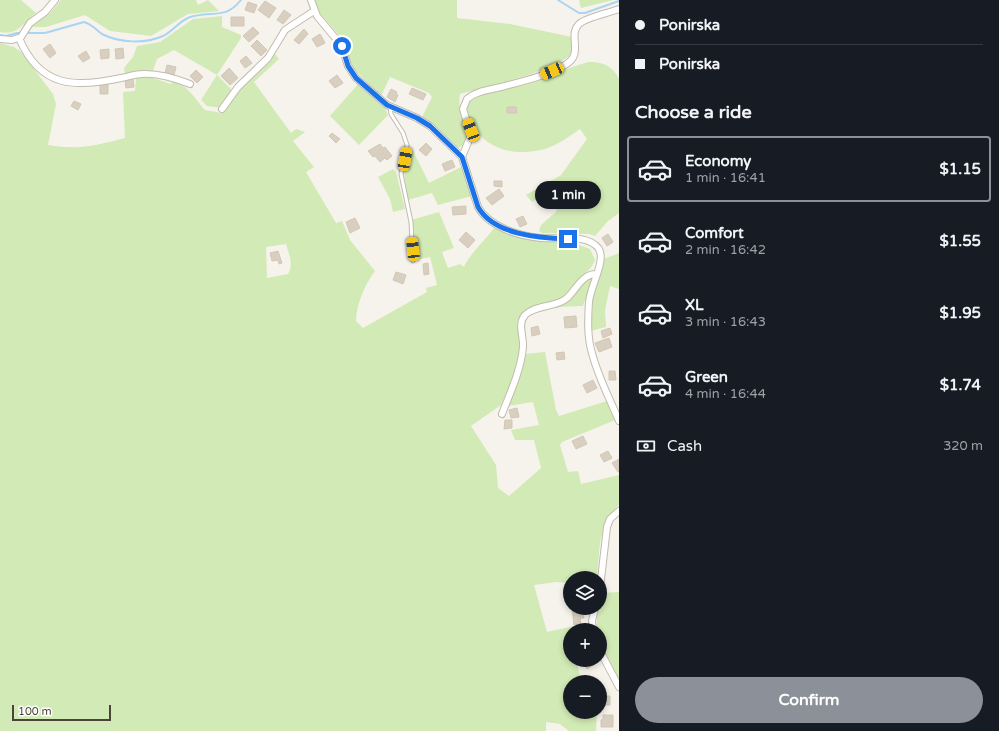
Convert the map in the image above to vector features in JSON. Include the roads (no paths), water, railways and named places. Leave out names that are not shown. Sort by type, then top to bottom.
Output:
[{"type":"street","points":[[0,39],[12,40],[22,34],[32,21],[45,12],[55,0]]},
{"type":"street","points":[[311,0],[314,11],[342,46],[348,66],[353,74],[390,107],[423,121],[462,157],[478,207],[486,218],[494,224],[530,236],[586,240],[592,243],[600,251],[601,256],[589,300],[589,338],[597,368],[619,421]]},
{"type":"street","points":[[462,157],[471,135],[463,109],[467,99],[478,92],[539,76],[564,66],[570,62],[576,51],[575,31],[579,23],[619,9]]},
{"type":"street","points":[[222,110],[238,87],[268,58],[285,30],[314,11]]},
{"type":"street","points":[[22,34],[26,52],[45,74],[66,83],[87,83],[145,74],[190,84]]},
{"type":"street","points":[[502,414],[523,351],[520,323],[522,319],[532,311],[566,300],[587,276],[596,274]]},
{"type":"street","points":[[602,571],[607,527],[610,519],[619,511]]},
{"type":"street","points":[[607,664],[619,687]]},
{"type":"lane","points":[[390,107],[391,114],[403,133],[407,145],[401,174],[411,222],[413,261]]},
{"type":"waterway","points":[[0,35],[6,36],[17,33],[45,33],[84,22],[102,34],[124,41],[156,39],[167,34],[189,17],[225,12],[230,10],[241,0]]},
{"type":"waterway","points":[[558,0],[579,13],[585,13],[619,1]]}]
